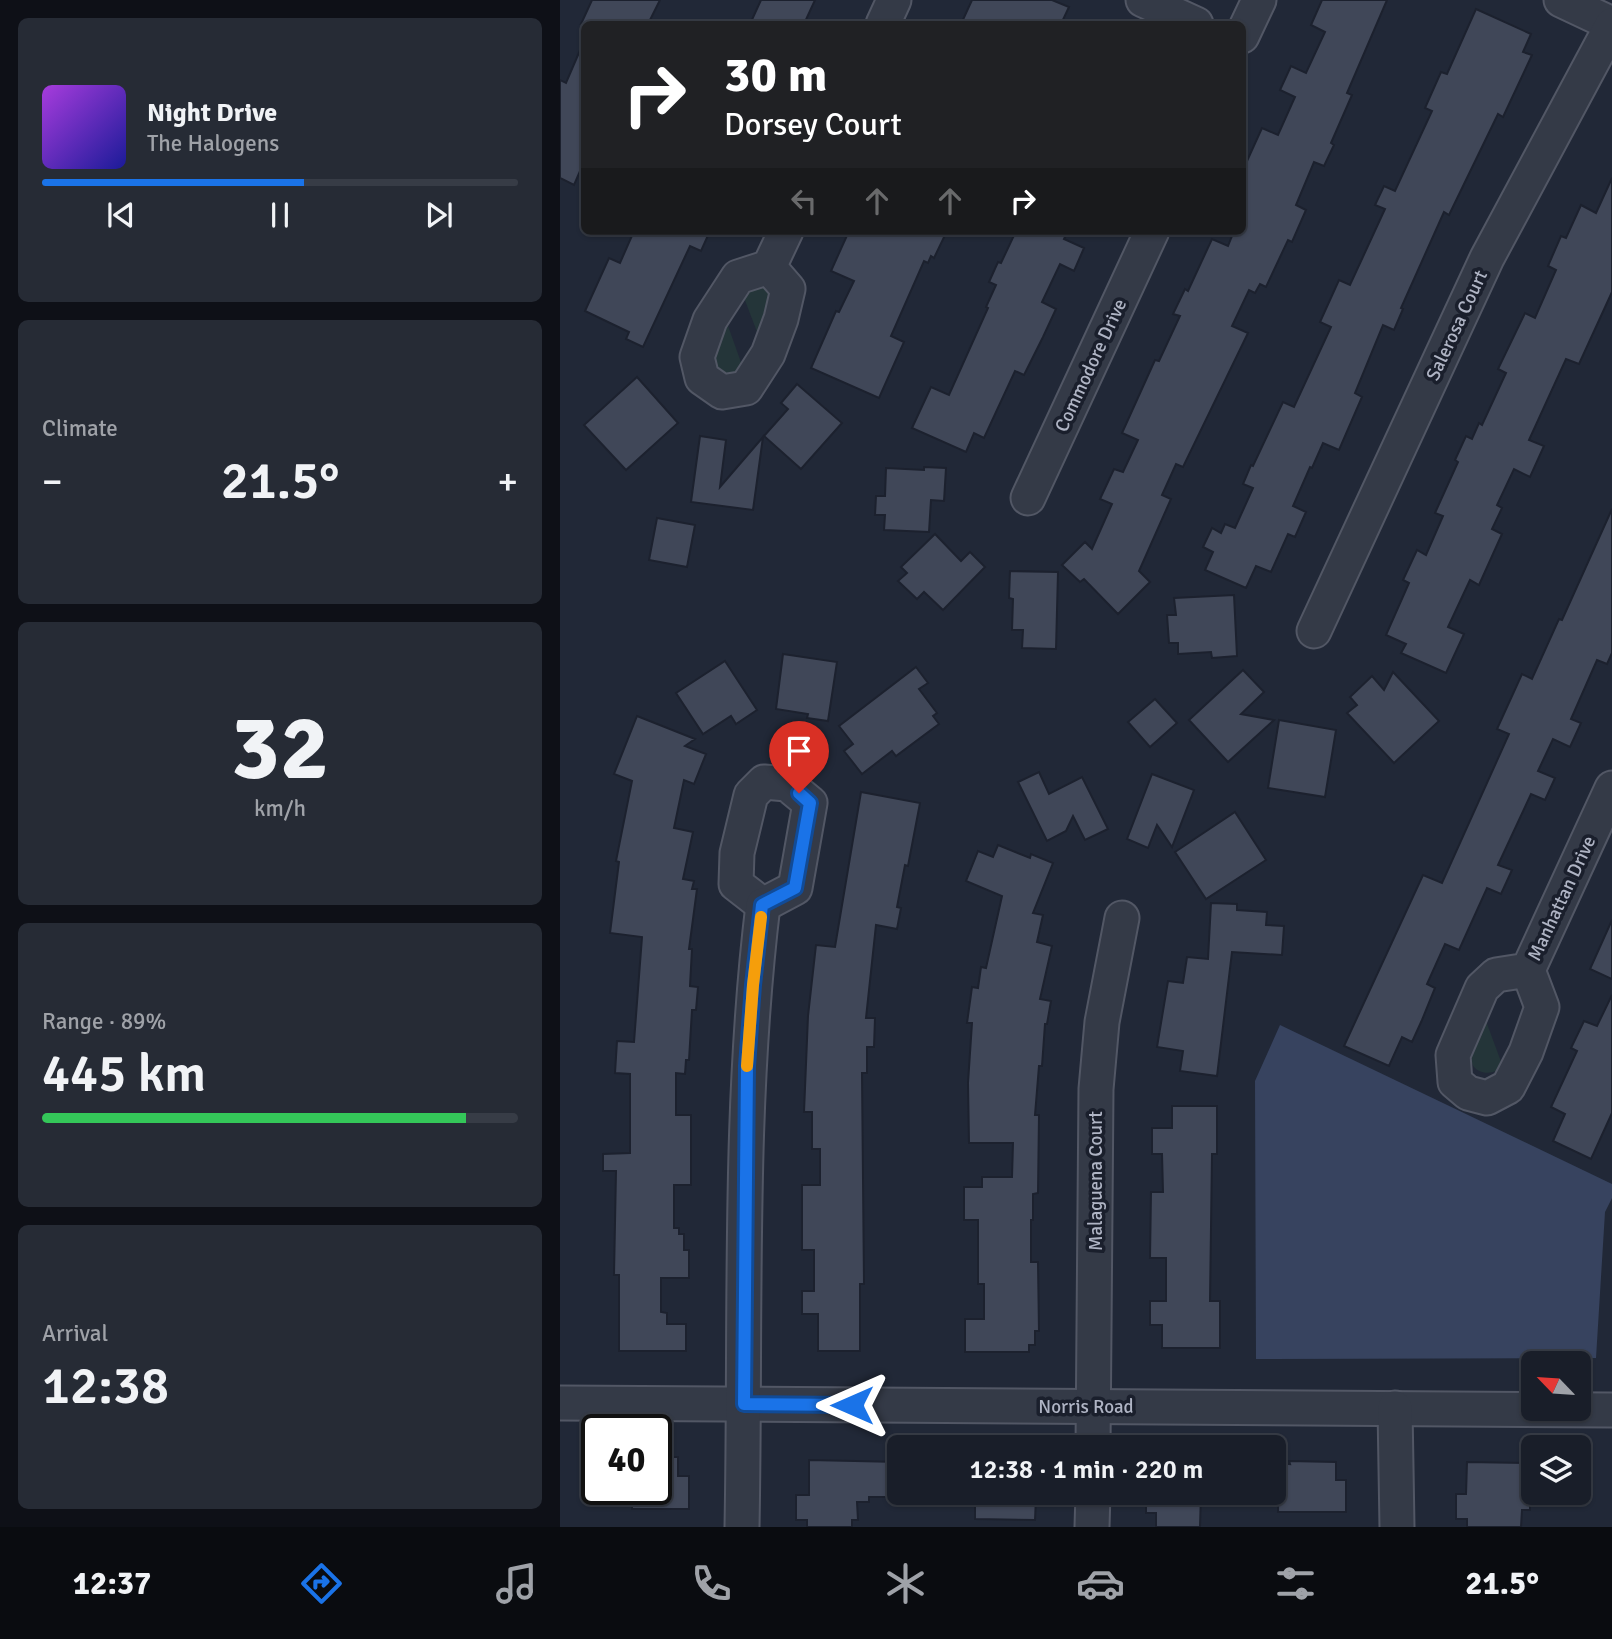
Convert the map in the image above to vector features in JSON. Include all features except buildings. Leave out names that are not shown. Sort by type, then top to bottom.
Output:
[{"type":"street","points":[[884,21],[894,0]]},
{"type":"street","points":[[1143,0],[1189,21]]},
{"type":"street","points":[[1246,28],[1259,0]]},
{"type":"street","points":[[1561,0],[1612,24]]},
{"type":"street","name":"Salerosa Court","points":[[1314,631],[1487,258],[1612,24]]},
{"type":"street","points":[[768,267],[784,235]]},
{"type":"street","name":"Commodore Drive","points":[[1028,498],[1150,235]]},
{"type":"street","name":"Manhattan Drive","points":[[1528,970],[1612,788]]},
{"type":"street","points":[[742,1527],[747,1066],[762,905]]},
{"type":"street","name":"Malaguena Court","points":[[1093,1435],[1096,1089],[1102,1022],[1122,918]]},
{"type":"street","name":"Norris Road","points":[[560,1403],[1612,1410]]},
{"type":"street","points":[[1395,1408],[1397,1527]]},
{"type":"street","points":[[1092,1527],[1093,1505]]},
{"type":"shaded area","points":[[760,283],[773,292],[759,337],[741,290]]},
{"type":"shaded area","points":[[727,323],[743,368],[736,375],[727,378],[714,371],[714,344]]},
{"type":"shaded area","points":[[1486,1021],[1503,1067],[1486,1073],[1473,1065],[1471,1053]]},
{"type":"water","points":[[1280,1025],[1612,1184],[1612,1198],[1605,1212],[1596,1358],[1591,1358],[1591,1351],[1521,1351],[1521,1358],[1256,1359],[1255,1081]]},
{"type":"slow traffic","points":[[747,1066],[761,917]]},
{"type":"route","points":[[799,793],[810,803],[795,888],[762,905],[753,985],[747,1066],[744,1404],[852,1405]]}]
